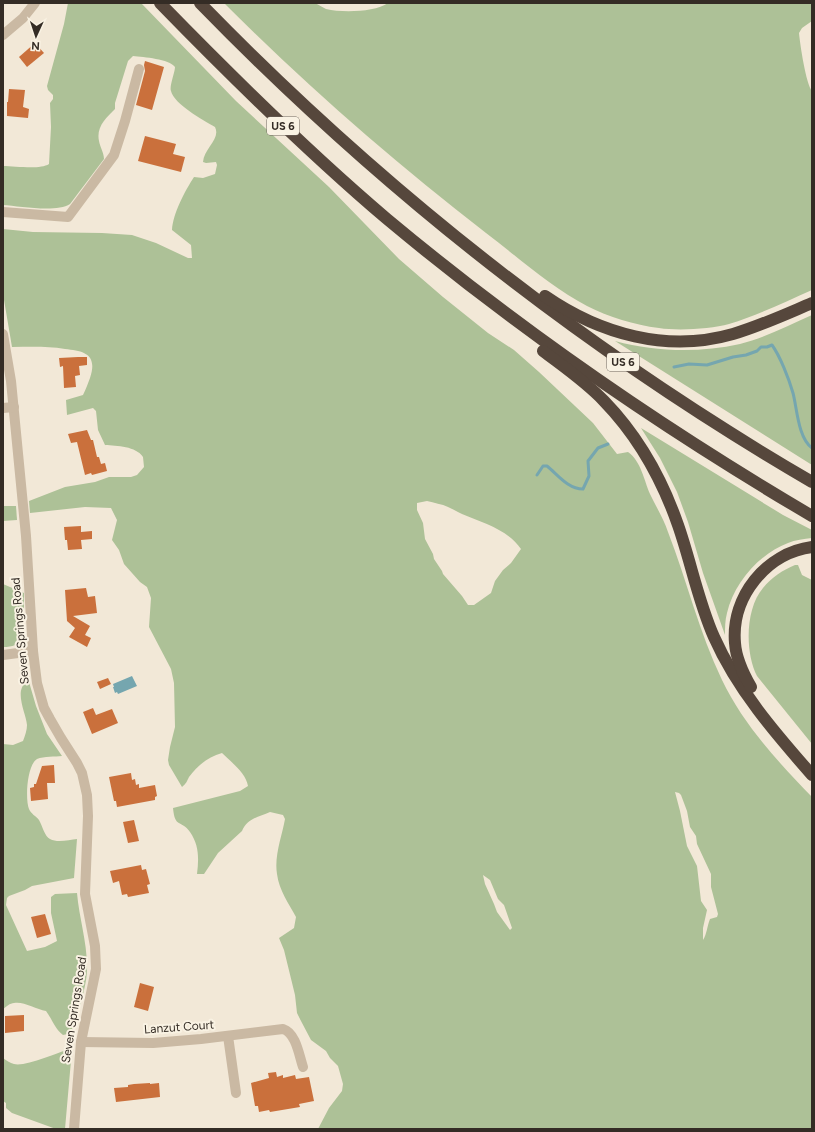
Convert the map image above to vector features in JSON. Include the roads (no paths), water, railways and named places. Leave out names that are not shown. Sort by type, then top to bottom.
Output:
[{"type":"highway","name":"US 6","points":[[160,3],[232,77],[308,149],[388,219],[496,306],[639,408],[737,471],[812,516]]},
{"type":"highway","name":"US 6","points":[[200,3],[237,41],[317,117],[391,183],[526,292],[639,373],[727,431],[812,482]]},
{"type":"highway","points":[[444,227],[506,266],[541,293],[567,310],[594,324],[629,335],[654,340],[680,341],[720,337],[757,326],[812,303]]},
{"type":"highway","points":[[496,306],[516,327],[542,350],[581,380],[603,400],[643,450],[659,478],[672,508],[701,601],[723,655],[752,702],[812,775]]},
{"type":"highway","points":[[812,547],[795,551],[780,558],[772,563],[756,578],[749,587],[740,605],[735,639],[738,662],[748,682],[772,716],[812,765]]},
{"type":"street","points":[[3,35],[23,18],[36,3]]},
{"type":"street","points":[[3,212],[68,217],[114,155],[125,122],[139,68]]},
{"type":"street","name":"Seven Springs Road","points":[[3,334],[14,407],[26,536],[33,651],[37,683],[44,708],[60,738],[76,760],[82,773],[87,795],[88,816],[85,894],[95,946],[96,969],[81,1042],[74,1129]]},
{"type":"street","points":[[3,408],[14,407]]},
{"type":"street","points":[[3,655],[33,651]]},
{"type":"street","name":"Lanzut Court","points":[[81,1042],[153,1043],[228,1036],[280,1029],[286,1030],[291,1035],[303,1067]]},
{"type":"street","points":[[228,1036],[236,1093]]},
{"type":"water","points":[[132,676],[137,686],[118,694],[117,692],[115,693],[113,684]]},
{"type":"waterway","points":[[674,367],[689,364],[707,365],[733,357],[746,355],[757,351],[761,347],[772,345],[787,375],[793,393],[801,430],[807,443],[812,448]]},
{"type":"waterway","points":[[537,475],[543,466],[547,466],[568,484],[573,487],[583,489],[589,476],[588,461],[598,448],[608,444]]}]
